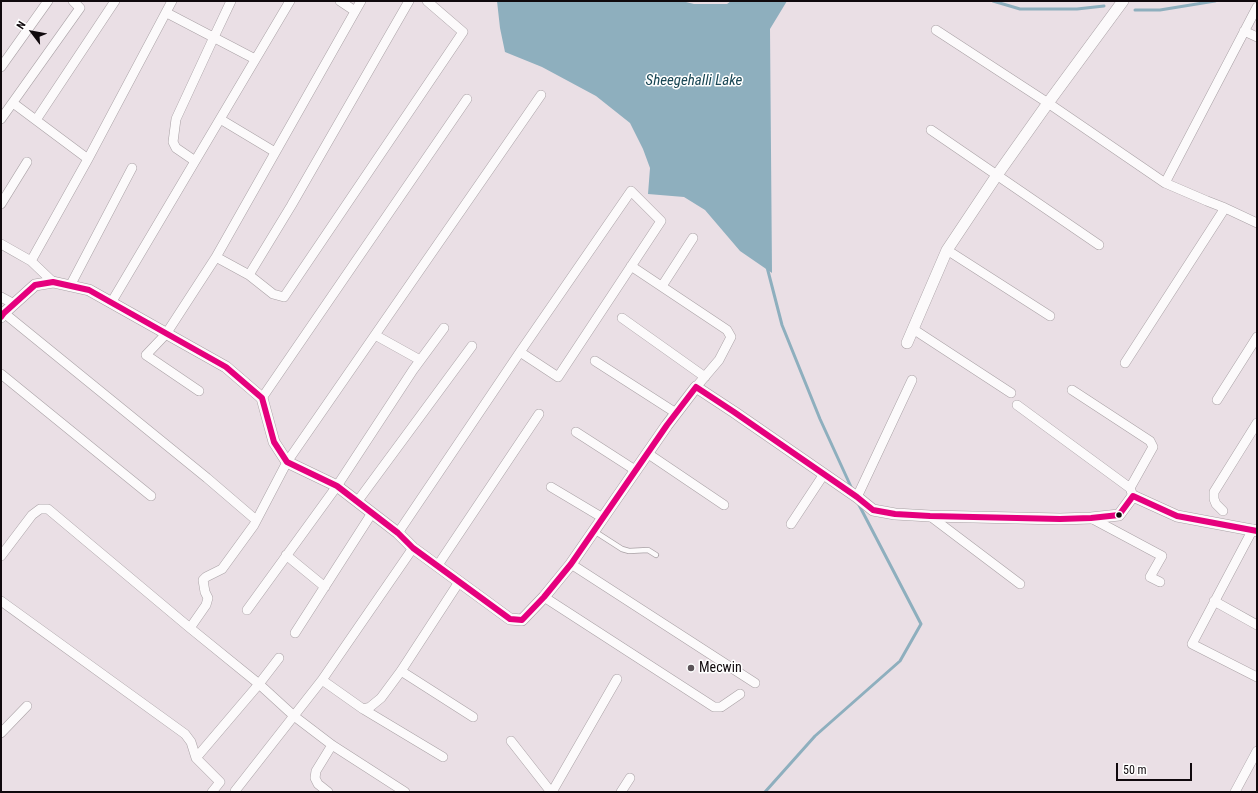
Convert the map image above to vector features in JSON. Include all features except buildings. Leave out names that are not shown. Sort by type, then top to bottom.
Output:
[{"type":"street","points":[[1,67],[48,1]]},
{"type":"street","points":[[1,119],[7,106],[80,8],[73,1]]},
{"type":"street","points":[[36,120],[115,1]]},
{"type":"street","points":[[31,261],[88,159],[172,1]]},
{"type":"street","points":[[195,161],[176,148],[173,142],[176,119],[231,1]]},
{"type":"street","points":[[111,303],[290,1]]},
{"type":"street","points":[[340,1],[355,11]]},
{"type":"street","points":[[199,391],[146,355],[166,334],[216,257],[361,1]]},
{"type":"street","points":[[249,275],[292,206],[410,1]]},
{"type":"street","points":[[216,257],[249,275],[273,294],[284,296],[463,32],[427,1]]},
{"type":"street","points":[[907,343],[947,250],[997,175],[1123,1]]},
{"type":"street","points":[[1165,182],[1257,7]]},
{"type":"street","points":[[166,13],[255,60]]},
{"type":"street","points":[[936,30],[1165,182],[1257,223]]},
{"type":"street","points":[[1244,31],[1257,37]]},
{"type":"street","points":[[190,628],[206,605],[208,598],[205,592],[203,580],[222,569],[256,520],[287,462],[542,95]]},
{"type":"street","points":[[262,398],[467,99]]},
{"type":"street","points":[[7,106],[36,120],[88,159]]},
{"type":"street","points":[[220,119],[276,152]]},
{"type":"street","points":[[931,130],[1099,245]]},
{"type":"street","points":[[1,204],[27,162]]},
{"type":"street","points":[[70,286],[132,168]]},
{"type":"street","points":[[398,533],[520,352],[631,191],[661,221],[558,377],[520,352]]},
{"type":"street","points":[[1125,363],[1225,208]]},
{"type":"street","points":[[662,286],[692,238]]},
{"type":"street","points":[[1,244],[31,261],[53,282]]},
{"type":"street","points":[[947,250],[1050,316]]},
{"type":"street","points":[[256,520],[207,478],[2,315],[35,285],[53,282],[89,290],[226,367],[262,398],[274,442],[287,462],[337,486],[398,533],[413,548],[510,619],[522,620],[544,597],[571,564],[647,452],[696,387],[720,360],[731,337],[727,330],[631,266]]},
{"type":"street","points":[[1,297],[14,304]]},
{"type":"street","points":[[622,318],[705,377]]},
{"type":"street","points":[[247,610],[337,486],[420,360],[444,328]]},
{"type":"street","points":[[913,329],[1011,393]]},
{"type":"street","points":[[375,335],[420,360]]},
{"type":"street","points":[[1217,400],[1257,337]]},
{"type":"street","points":[[357,502],[472,346]]},
{"type":"street","points":[[595,361],[676,413]]},
{"type":"street","points":[[1,374],[151,496]]},
{"type":"street","points":[[857,496],[912,380]]},
{"type":"street","points":[[696,387],[857,496],[873,510],[895,514],[930,516],[1091,518],[1119,515],[1132,492],[1153,447],[1150,441],[1072,390]]},
{"type":"street","points":[[1017,404],[1132,492],[1177,516],[1255,530],[1192,644],[1257,678]]},
{"type":"street","points":[[438,565],[539,414]]},
{"type":"street","points":[[1223,510],[1216,504],[1214,492],[1257,423]]},
{"type":"street","points":[[576,432],[635,470]]},
{"type":"street","points":[[647,452],[724,504]]},
{"type":"street","points":[[791,524],[824,474]]},
{"type":"street","points":[[551,487],[603,518]]},
{"type":"street","points":[[1,556],[32,514],[40,509],[48,509],[259,684],[294,716],[332,745],[405,792]]},
{"type":"street","points":[[295,633],[372,513]]},
{"type":"street","points":[[930,516],[1020,584]]},
{"type":"street","points":[[1091,518],[1162,556],[1150,577],[1160,582]]},
{"type":"street","points":[[1,539],[10,544]]},
{"type":"street","points":[[1,602],[185,734],[191,742],[196,758],[220,782],[235,792],[322,680],[413,548]]},
{"type":"street","points":[[286,555],[324,587]]},
{"type":"street","points":[[571,564],[755,683]]},
{"type":"street","points":[[363,709],[370,707],[380,698],[401,671],[459,582]]},
{"type":"street","points":[[544,597],[714,707],[721,707],[740,694]]},
{"type":"street","points":[[1214,602],[1257,625]]},
{"type":"street","points":[[196,758],[259,684],[279,658]]},
{"type":"street","points":[[401,671],[473,718]]},
{"type":"street","points":[[511,741],[551,792],[617,679]]},
{"type":"street","points":[[322,680],[363,709],[443,757]]},
{"type":"street","points":[[1,733],[27,706]]},
{"type":"street","points":[[328,792],[318,784],[315,778],[316,771],[332,745]]},
{"type":"street","points":[[1235,792],[1257,751]]},
{"type":"street","points":[[621,792],[630,778]]},
{"type":"street","points":[[212,792],[220,782]]},
{"type":"lane","points":[[594,531],[622,549],[629,551],[648,550],[656,555]]},
{"type":"water","name":"Sheegehalli Lake","points":[[497,1],[682,1],[694,4],[727,4],[731,1],[787,1],[770,29],[772,273],[740,251],[705,210],[684,197],[648,194],[650,168],[643,149],[630,123],[596,96],[542,67],[505,52],[500,28]]},
{"type":"waterway","points":[[993,1],[1020,9],[1077,9],[1104,6]]},
{"type":"waterway","points":[[1135,10],[1160,10],[1215,1]]},
{"type":"waterway","points":[[767,267],[782,325],[820,419],[852,489]]},
{"type":"waterway","points":[[765,792],[815,736],[900,661],[921,624],[858,503]]},
{"type":"transit line","points":[[1,317],[35,285],[53,282],[89,290],[226,367],[262,398],[274,442],[287,462],[337,486],[398,533],[413,548],[510,619],[522,620],[544,597],[571,564],[667,425],[696,387],[857,497],[873,510],[895,514],[930,516],[1060,519],[1091,518],[1119,515],[1133,496],[1177,516],[1257,531]]},
{"type":"place","name":"Mecwin","points":[[691,668]]}]
